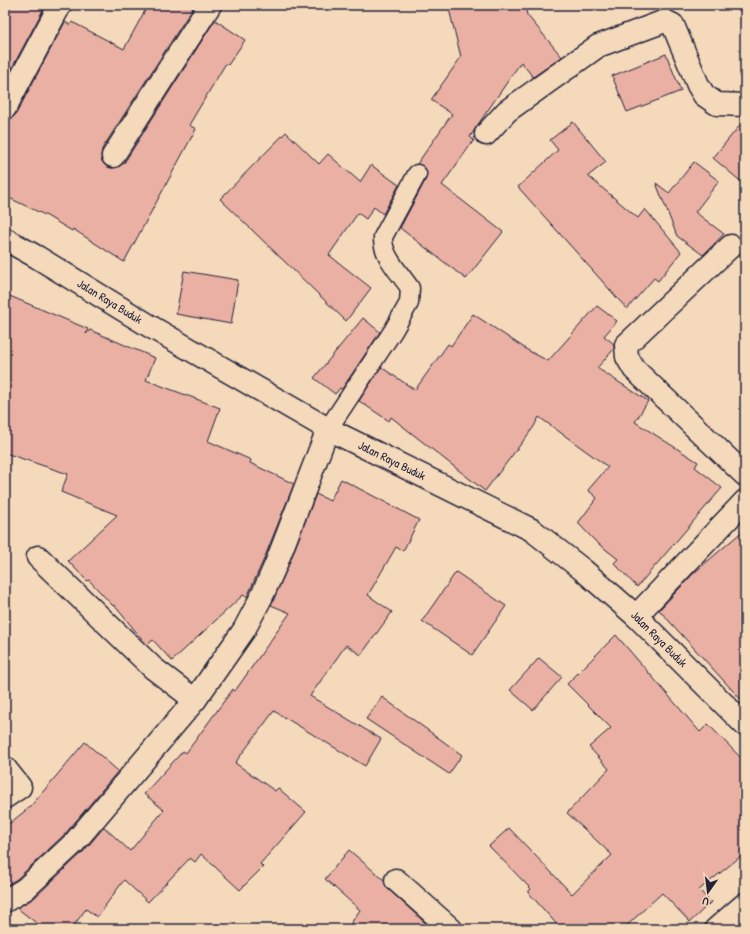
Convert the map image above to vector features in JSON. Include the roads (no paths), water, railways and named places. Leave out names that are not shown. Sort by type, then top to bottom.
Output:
[{"type":"street","points":[[5,108],[60,5]]},
{"type":"street","points":[[113,156],[210,5]]},
{"type":"street","points":[[486,134],[512,106],[598,46],[665,21],[673,25],[704,95],[718,104],[745,105]]},
{"type":"street","name":"Jalan Raya Buduk","points":[[5,239],[152,328],[328,429],[532,530],[583,570],[636,616],[745,725]]},
{"type":"street","points":[[731,246],[626,345],[627,357],[634,369],[745,475]]},
{"type":"street","points":[[5,901],[25,889],[74,843],[195,700],[244,630],[262,596],[328,429]]},
{"type":"street","points":[[636,616],[745,500]]},
{"type":"street","points":[[38,557],[153,668],[195,700]]},
{"type":"street","points":[[5,768],[20,787],[5,797]]},
{"type":"street","points":[[396,880],[451,929]]},
{"type":"street","points":[[716,929],[745,904]]},
{"type":"lane","points":[[328,429],[393,331],[409,303],[410,288],[383,246],[384,237],[417,174]]}]
